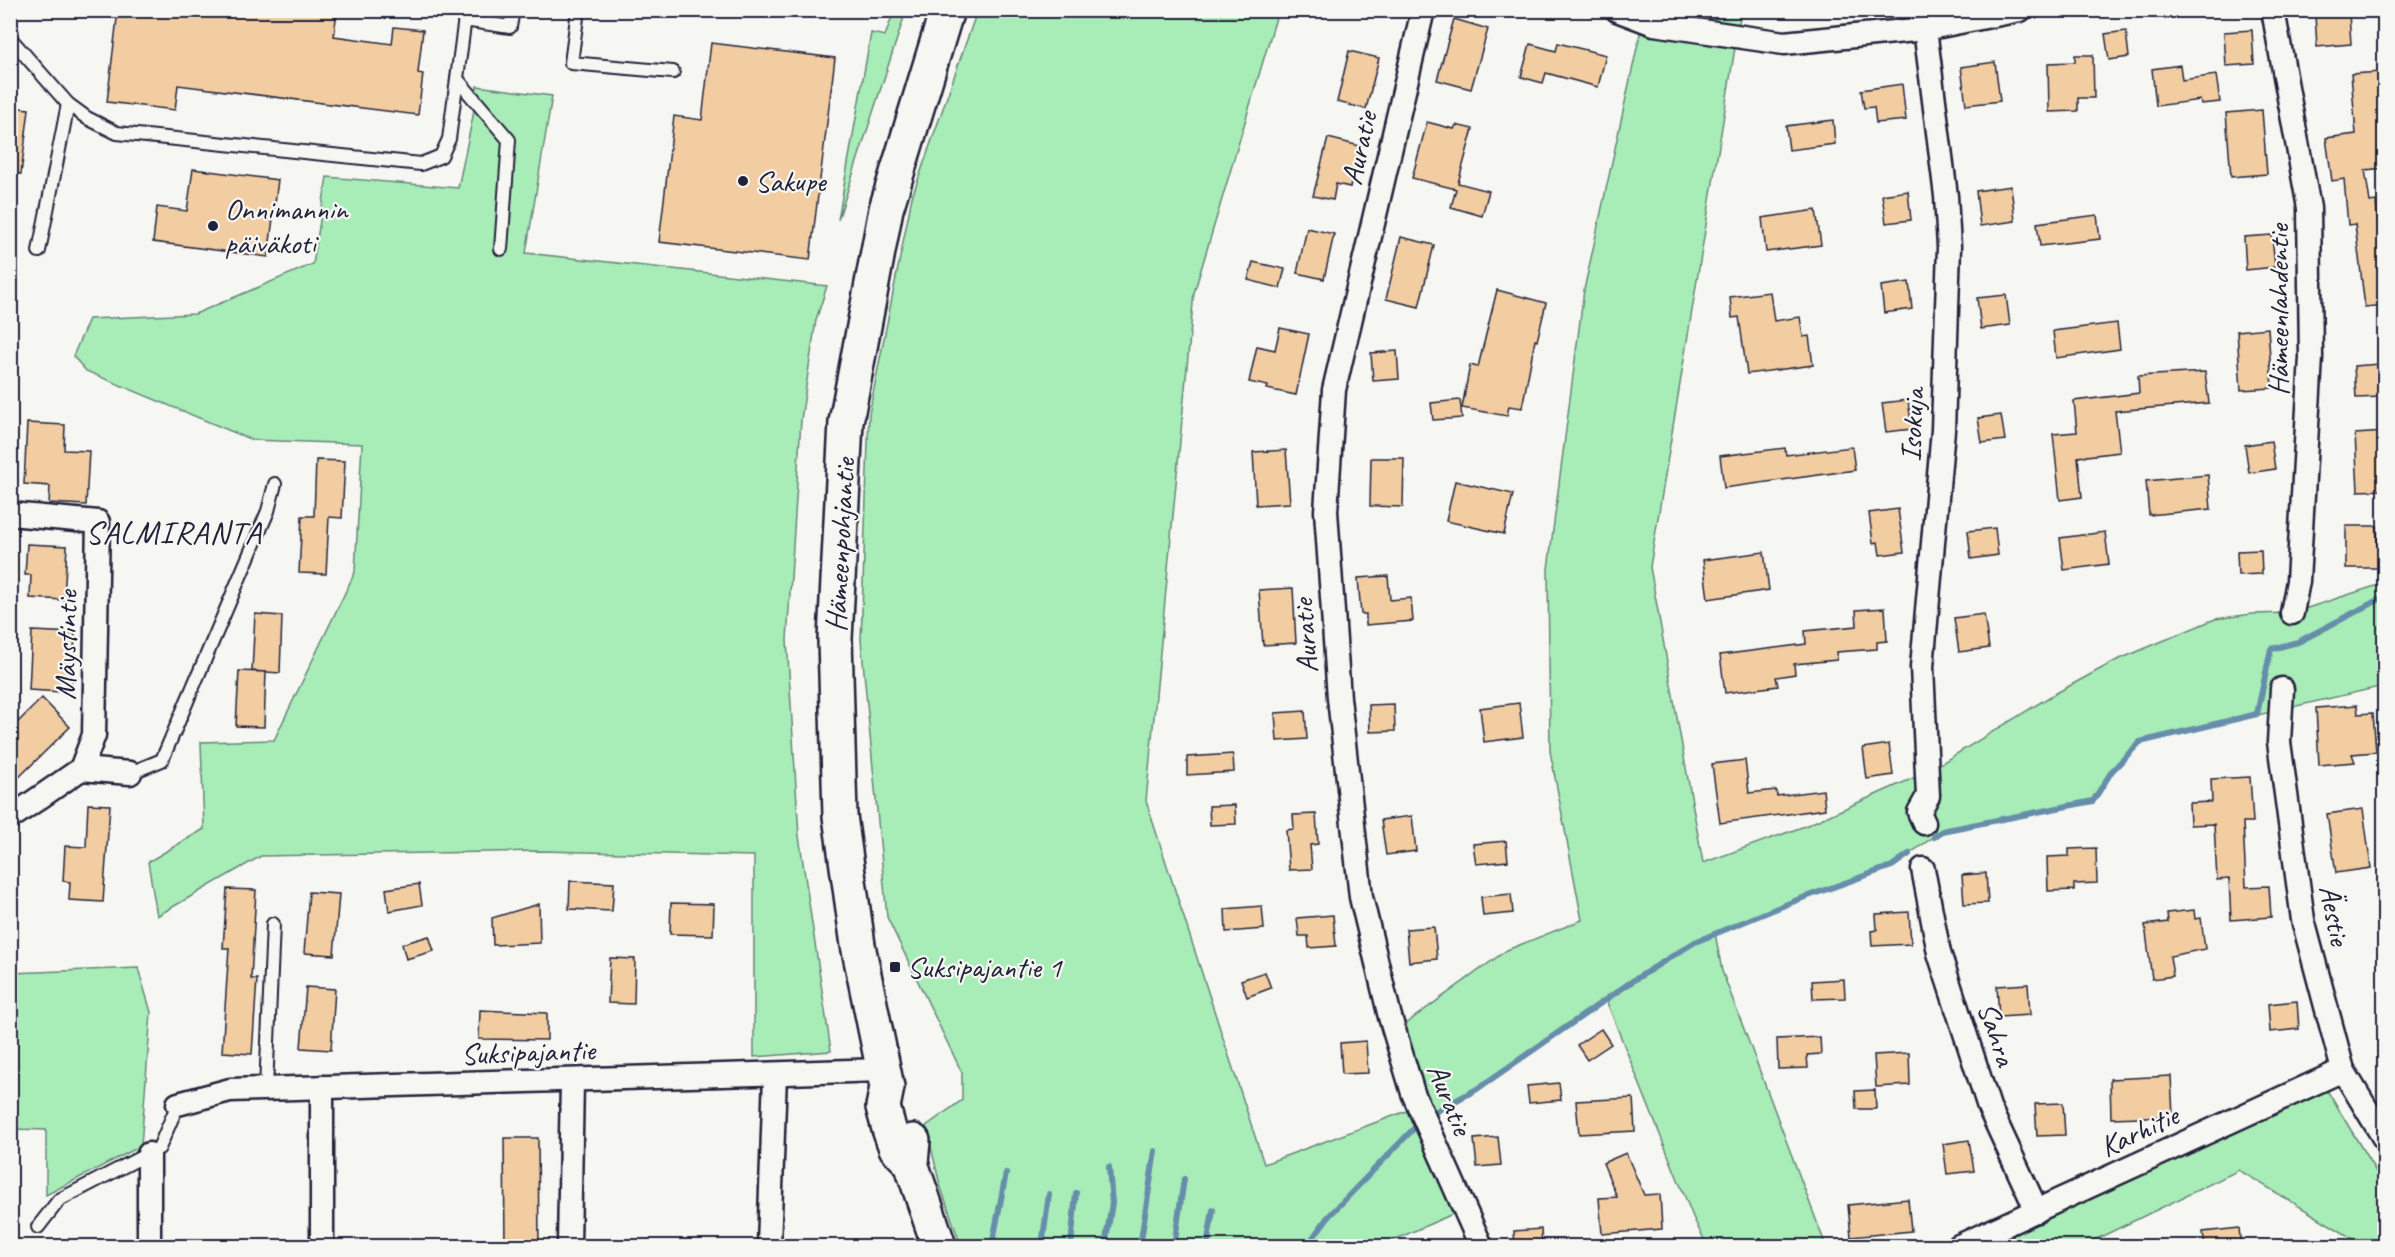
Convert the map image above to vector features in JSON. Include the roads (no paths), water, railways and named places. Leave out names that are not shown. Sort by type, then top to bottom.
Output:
[{"type":"main road","name":"Hämeenpohjantie","points":[[939,1246],[910,1163],[913,1142],[900,1102],[884,1079],[858,945],[840,816],[835,639],[846,422],[886,209],[947,10]]},
{"type":"street","name":"Auratie","points":[[1422,10],[1334,390],[1326,511],[1339,698],[1361,897],[1390,1017],[1413,1093],[1481,1246]]},
{"type":"street","points":[[1617,10],[1654,24],[1784,43],[1925,29],[2020,10]]},
{"type":"street","name":"Hämeenlahdentie","points":[[2272,10],[2309,208],[2311,357],[2298,581],[2292,613]]},
{"type":"street","name":"Isokuja","points":[[1924,823],[1919,812],[1928,796],[1922,667],[1943,430],[1949,247],[1946,196],[1925,29]]},
{"type":"street","name":"Mäystintie","points":[[10,514],[98,522],[94,735],[81,769]]},
{"type":"street","name":"Äestie","points":[[2282,689],[2279,742],[2303,920],[2343,1070],[2385,1138]]},
{"type":"street","points":[[10,818],[81,769],[130,773]]},
{"type":"street","name":"Sahra","points":[[1923,869],[1939,953],[1989,1107],[2037,1211]]},
{"type":"street","name":"Karhitie","points":[[1959,1246],[2343,1070]]},
{"type":"street","name":"Suksipajantie","points":[[178,1104],[230,1090],[775,1074],[884,1079]]},
{"type":"street","points":[[769,1246],[775,1074]]},
{"type":"street","points":[[568,1246],[572,1081]]},
{"type":"street","points":[[322,1087],[322,1246]]},
{"type":"street","points":[[149,1154],[149,1246]]},
{"type":"lane","points":[[10,38],[68,104],[87,118],[117,133],[421,164],[441,156],[449,139],[465,15],[510,27],[513,10]]},
{"type":"lane","points":[[578,10],[571,63],[673,72]]},
{"type":"lane","points":[[457,79],[509,140],[501,249]]},
{"type":"lane","points":[[39,251],[68,104]]},
{"type":"lane","points":[[130,773],[162,760],[268,511],[275,484]]},
{"type":"lane","points":[[266,1089],[273,924]]},
{"type":"lane","points":[[38,1227],[59,1200],[159,1148],[178,1104]]},
{"type":"waterway","points":[[1934,837],[1942,831],[2093,801],[2112,771],[2140,742],[2257,714],[2271,649],[2298,642],[2384,597]]},
{"type":"waterway","points":[[1307,1246],[1328,1217],[1424,1118],[1477,1089],[1634,980],[1695,942],[1797,900],[1892,866],[1909,854]]},
{"type":"waterway","points":[[1140,1246],[1155,1151]]},
{"type":"waterway","points":[[1105,1246],[1112,1203],[1109,1167]]},
{"type":"waterway","points":[[992,1246],[1006,1173]]},
{"type":"waterway","points":[[1174,1246],[1184,1179]]},
{"type":"waterway","points":[[1071,1246],[1076,1193]]},
{"type":"waterway","points":[[1042,1246],[1049,1194]]},
{"type":"waterway","points":[[1207,1246],[1213,1210]]},
{"type":"place","name":"Sakupe","points":[[743,181]]},
{"type":"place","name":"Onnimannin päiväkoti","points":[[213,226]]},
{"type":"place","name":"Suksipajantie 1","points":[[895,967]]},
{"type":"district","name":"SALMIRANTA","points":[[174,532]]}]
